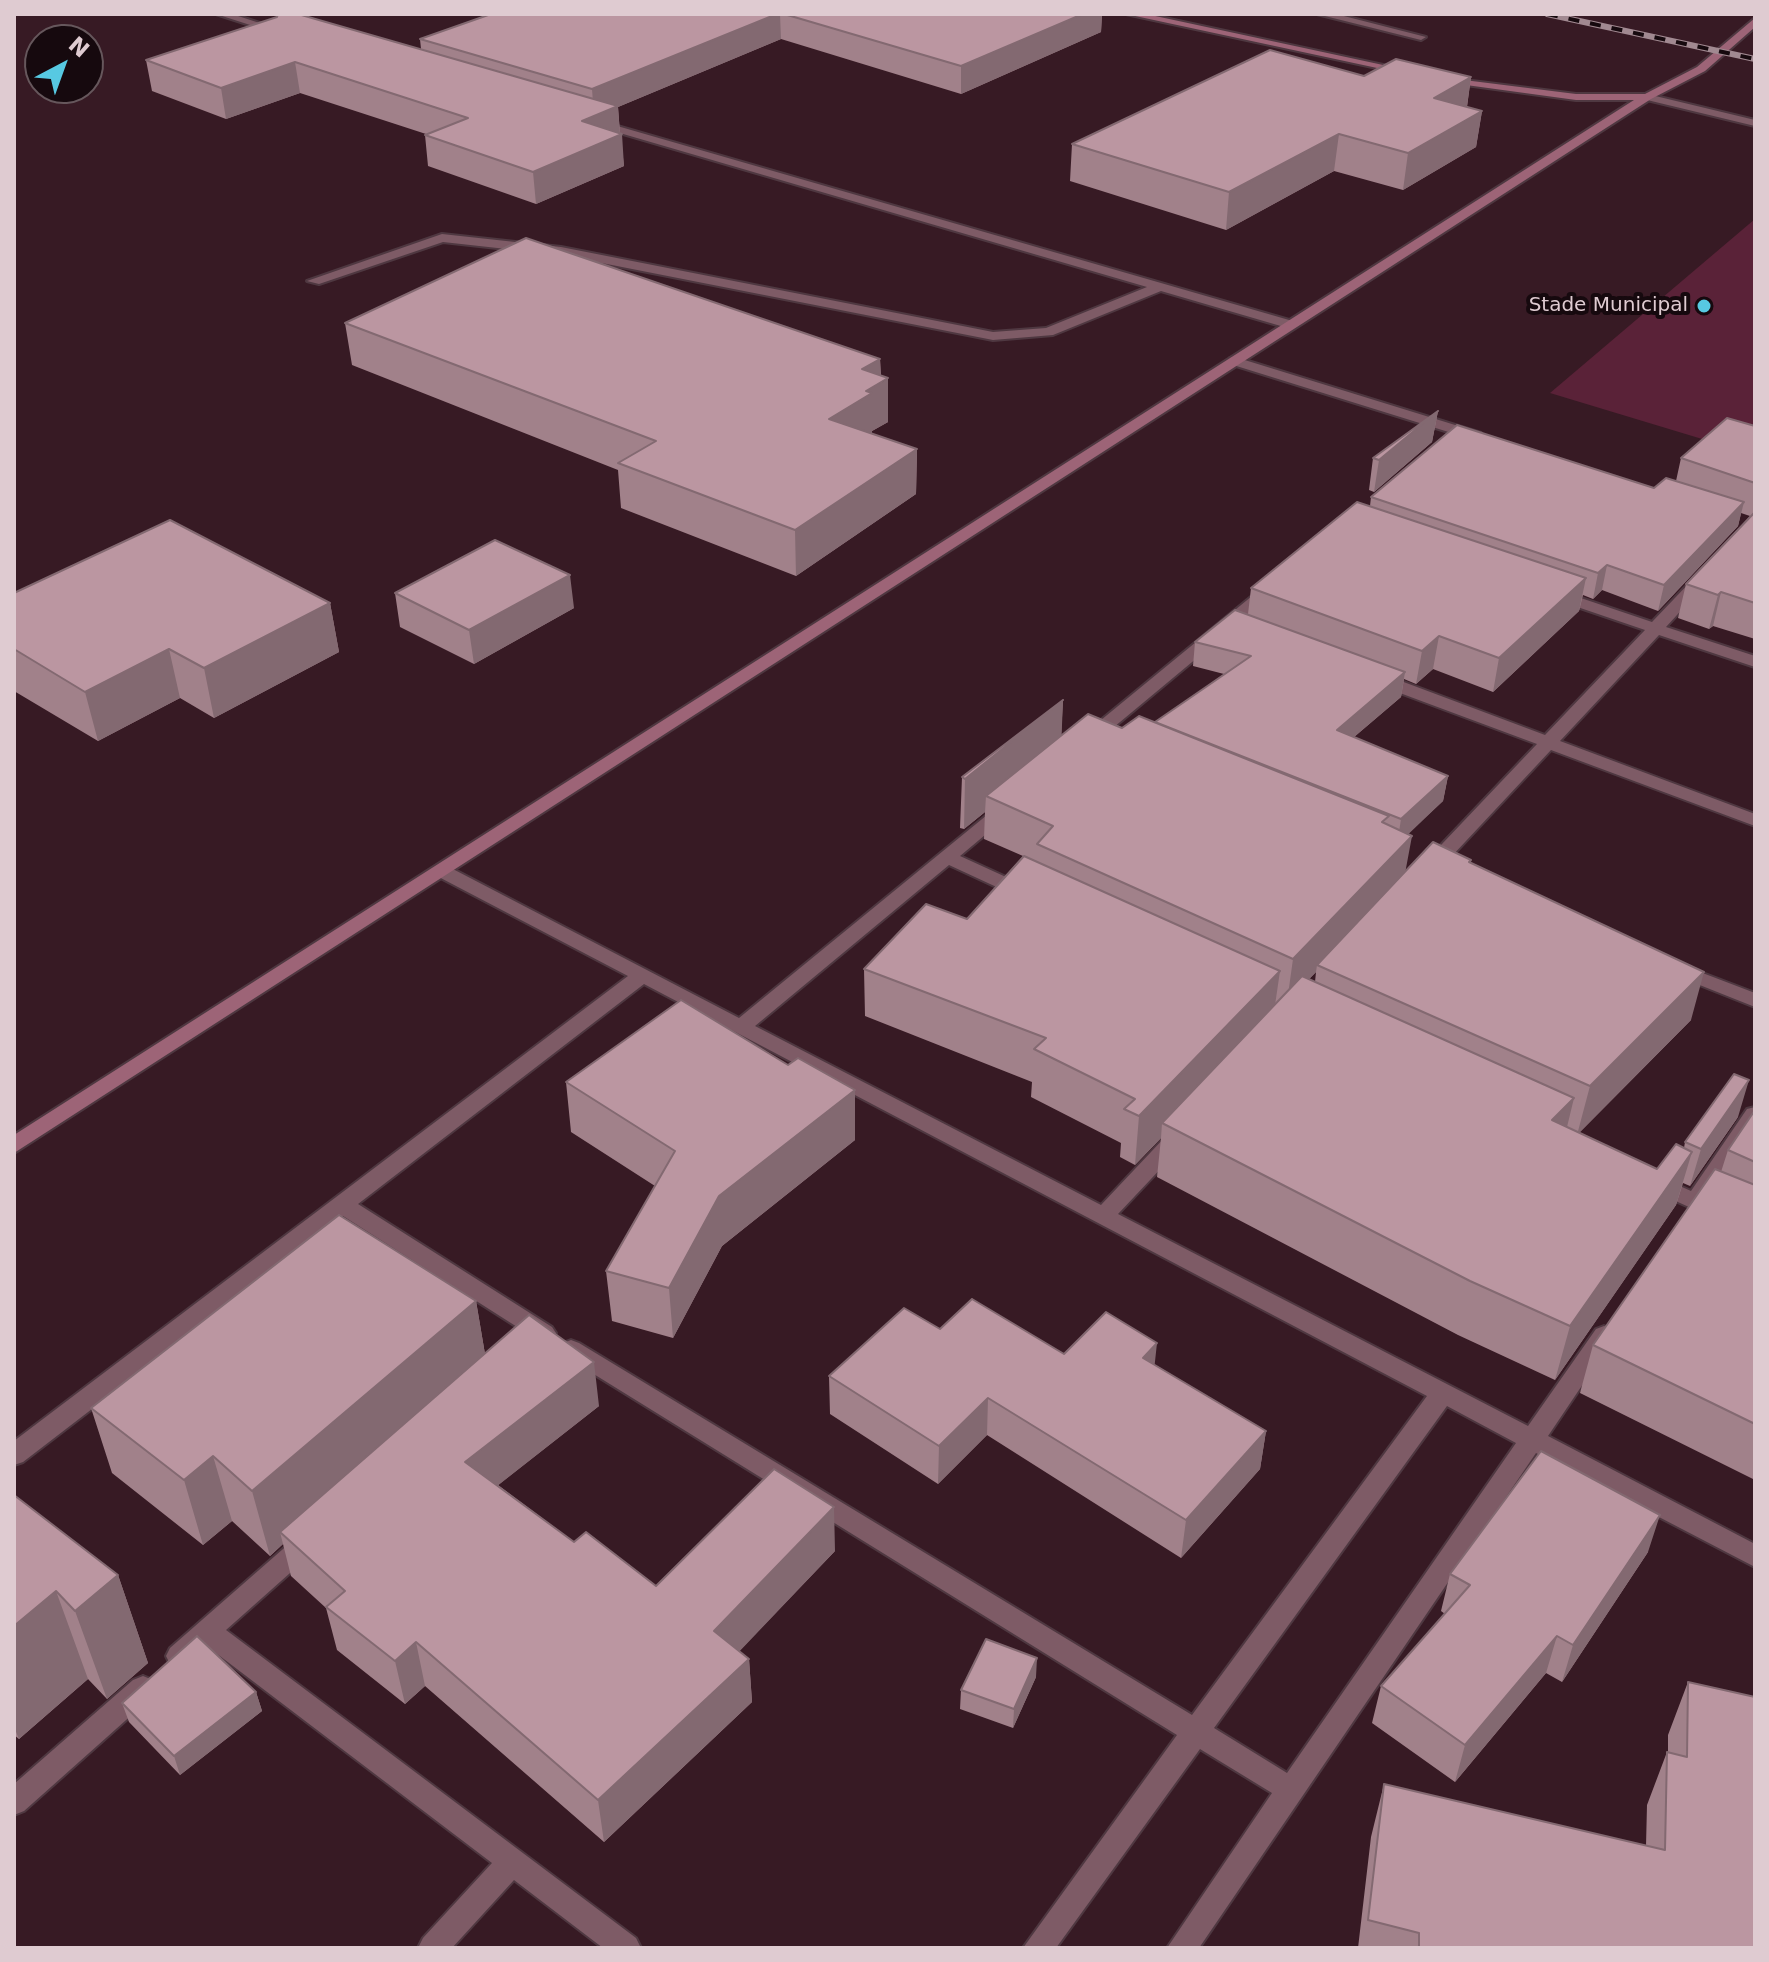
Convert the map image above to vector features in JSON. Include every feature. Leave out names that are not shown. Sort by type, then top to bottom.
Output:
[{"type":"main road","points":[[1131,14],[1471,85],[1576,97],[1647,97]]},
{"type":"main road","points":[[14,1145],[1647,97],[1701,69],[1755,21]]},
{"type":"street","points":[[221,14],[296,36]]},
{"type":"street","points":[[1322,14],[1421,37]]},
{"type":"street","points":[[1647,97],[1755,123]]},
{"type":"street","points":[[584,120],[1291,325]]},
{"type":"street","points":[[314,281],[442,238],[561,251],[993,336],[1048,332],[1160,287]]},
{"type":"street","points":[[1235,361],[1455,436],[1490,441]]},
{"type":"street","points":[[1427,871],[1714,565]]},
{"type":"street","points":[[1074,752],[1104,736],[1237,626],[1289,574]]},
{"type":"street","points":[[1538,589],[1755,662]]},
{"type":"street","points":[[1360,672],[1755,820]]},
{"type":"street","points":[[742,1026],[1016,800]]},
{"type":"street","points":[[946,857],[1047,904]]},
{"type":"street","points":[[442,871],[1755,1556]]},
{"type":"street","points":[[1666,964],[1755,1000]]},
{"type":"street","points":[[14,1455],[643,975]]},
{"type":"street","points":[[1678,1227],[1755,1114]]},
{"type":"street","points":[[1104,1215],[1187,1127]]},
{"type":"street","points":[[1637,1175],[1755,1229]]},
{"type":"street","points":[[342,1205],[1194,1734],[1291,1790]]},
{"type":"street","points":[[1182,1948],[1618,1314]]},
{"type":"street","points":[[521,1353],[544,1333]]},
{"type":"street","points":[[1038,1948],[1443,1393]]},
{"type":"street","points":[[14,1802],[324,1528]]},
{"type":"street","points":[[207,1631],[626,1948]]},
{"type":"street","points":[[433,1948],[512,1862]]},
{"type":"shaded area","name":"Stade Municipal","points":[[1755,219],[1755,455],[1550,393]]},
{"type":"building","points":[[278,14],[298,14],[618,106],[582,121],[622,134],[533,172],[425,135],[468,118],[295,62],[221,88],[146,60],[277,17]]},
{"type":"building","points":[[491,14],[777,14],[592,89],[420,39]]},
{"type":"building","points":[[784,14],[1083,14],[961,66]]},
{"type":"building","points":[[1270,50],[1364,76],[1396,59],[1471,77],[1434,98],[1482,111],[1408,153],[1339,134],[1229,192],[1072,144]]},
{"type":"building","points":[[526,238],[880,359],[862,369],[888,378],[866,391],[872,393],[829,419],[917,449],[795,530],[618,463],[656,441],[345,323]]},
{"type":"building","points":[[1438,411],[1379,460],[1373,458]]},
{"type":"building","points":[[1727,418],[1755,426],[1755,483],[1681,458]]},
{"type":"building","points":[[1457,425],[1654,488],[1666,478],[1744,502],[1664,585],[1607,565],[1598,573],[1371,497]]},
{"type":"building","points":[[1357,502],[1586,578],[1499,658],[1439,636],[1422,651],[1251,588]]},
{"type":"building","points":[[1755,512],[1755,603],[1686,584]]},
{"type":"building","points":[[170,520],[330,603],[204,668],[169,649],[85,692],[14,649],[14,593]]},
{"type":"building","points":[[495,540],[570,575],[469,630],[395,593]]},
{"type":"building","points":[[1235,610],[1405,672],[1337,730],[1448,776],[1401,819],[1155,722],[1251,656],[1195,642]]},
{"type":"building","points":[[1063,700],[965,779],[962,777]]},
{"type":"building","points":[[1088,714],[1122,728],[1139,716],[1389,816],[1382,822],[1412,836],[1293,959],[1037,844],[1053,826],[986,796]]},
{"type":"building","points":[[1433,842],[1471,860],[1469,862],[1704,972],[1590,1086],[1317,965]]},
{"type":"building","points":[[1024,856],[1280,971],[1139,1116],[1124,1109],[1135,1099],[1034,1049],[1046,1038],[864,969],[926,904],[967,919]]},
{"type":"building","points":[[1302,976],[1574,1098],[1552,1120],[1657,1169],[1676,1144],[1692,1152],[1570,1326],[1470,1281],[1162,1123]]},
{"type":"building","points":[[681,1000],[788,1065],[798,1058],[855,1090],[719,1196],[669,1288],[606,1271],[675,1151],[566,1082]]},
{"type":"building","points":[[1734,1074],[1749,1080],[1701,1149],[1685,1142]]},
{"type":"building","points":[[1755,1110],[1755,1162],[1728,1150]]},
{"type":"building","points":[[1715,1169],[1755,1185],[1755,1424],[1593,1345]]},
{"type":"building","points":[[339,1215],[476,1301],[252,1491],[213,1456],[184,1480],[91,1408]]},
{"type":"building","points":[[972,1299],[1064,1354],[1106,1312],[1157,1343],[1143,1358],[1266,1431],[1186,1520],[988,1398],[939,1446],[829,1376],[904,1308],[940,1329]]},
{"type":"building","points":[[529,1315],[594,1362],[465,1462],[574,1542],[586,1532],[656,1586],[774,1469],[834,1507],[714,1631],[749,1659],[598,1800],[416,1642],[395,1661],[326,1607],[345,1591],[280,1532]]},
{"type":"building","points":[[1541,1451],[1660,1515],[1573,1645],[1557,1636],[1465,1745],[1381,1686],[1470,1585],[1450,1574]]},
{"type":"building","points":[[14,1495],[118,1575],[75,1611],[56,1591],[14,1626]]},
{"type":"building","points":[[197,1636],[256,1692],[174,1756],[122,1703]]},
{"type":"building","points":[[986,1639],[1037,1658],[1014,1709],[961,1690]]},
{"type":"building","points":[[1688,1682],[1755,1697],[1755,1948],[1419,1948],[1419,1933],[1368,1920],[1384,1784],[1665,1850],[1667,1752],[1687,1757]]},
{"type":"railway","points":[[1547,14],[1755,59]]},
{"type":"place","name":"Stade Municipal","points":[[1704,306]]}]
